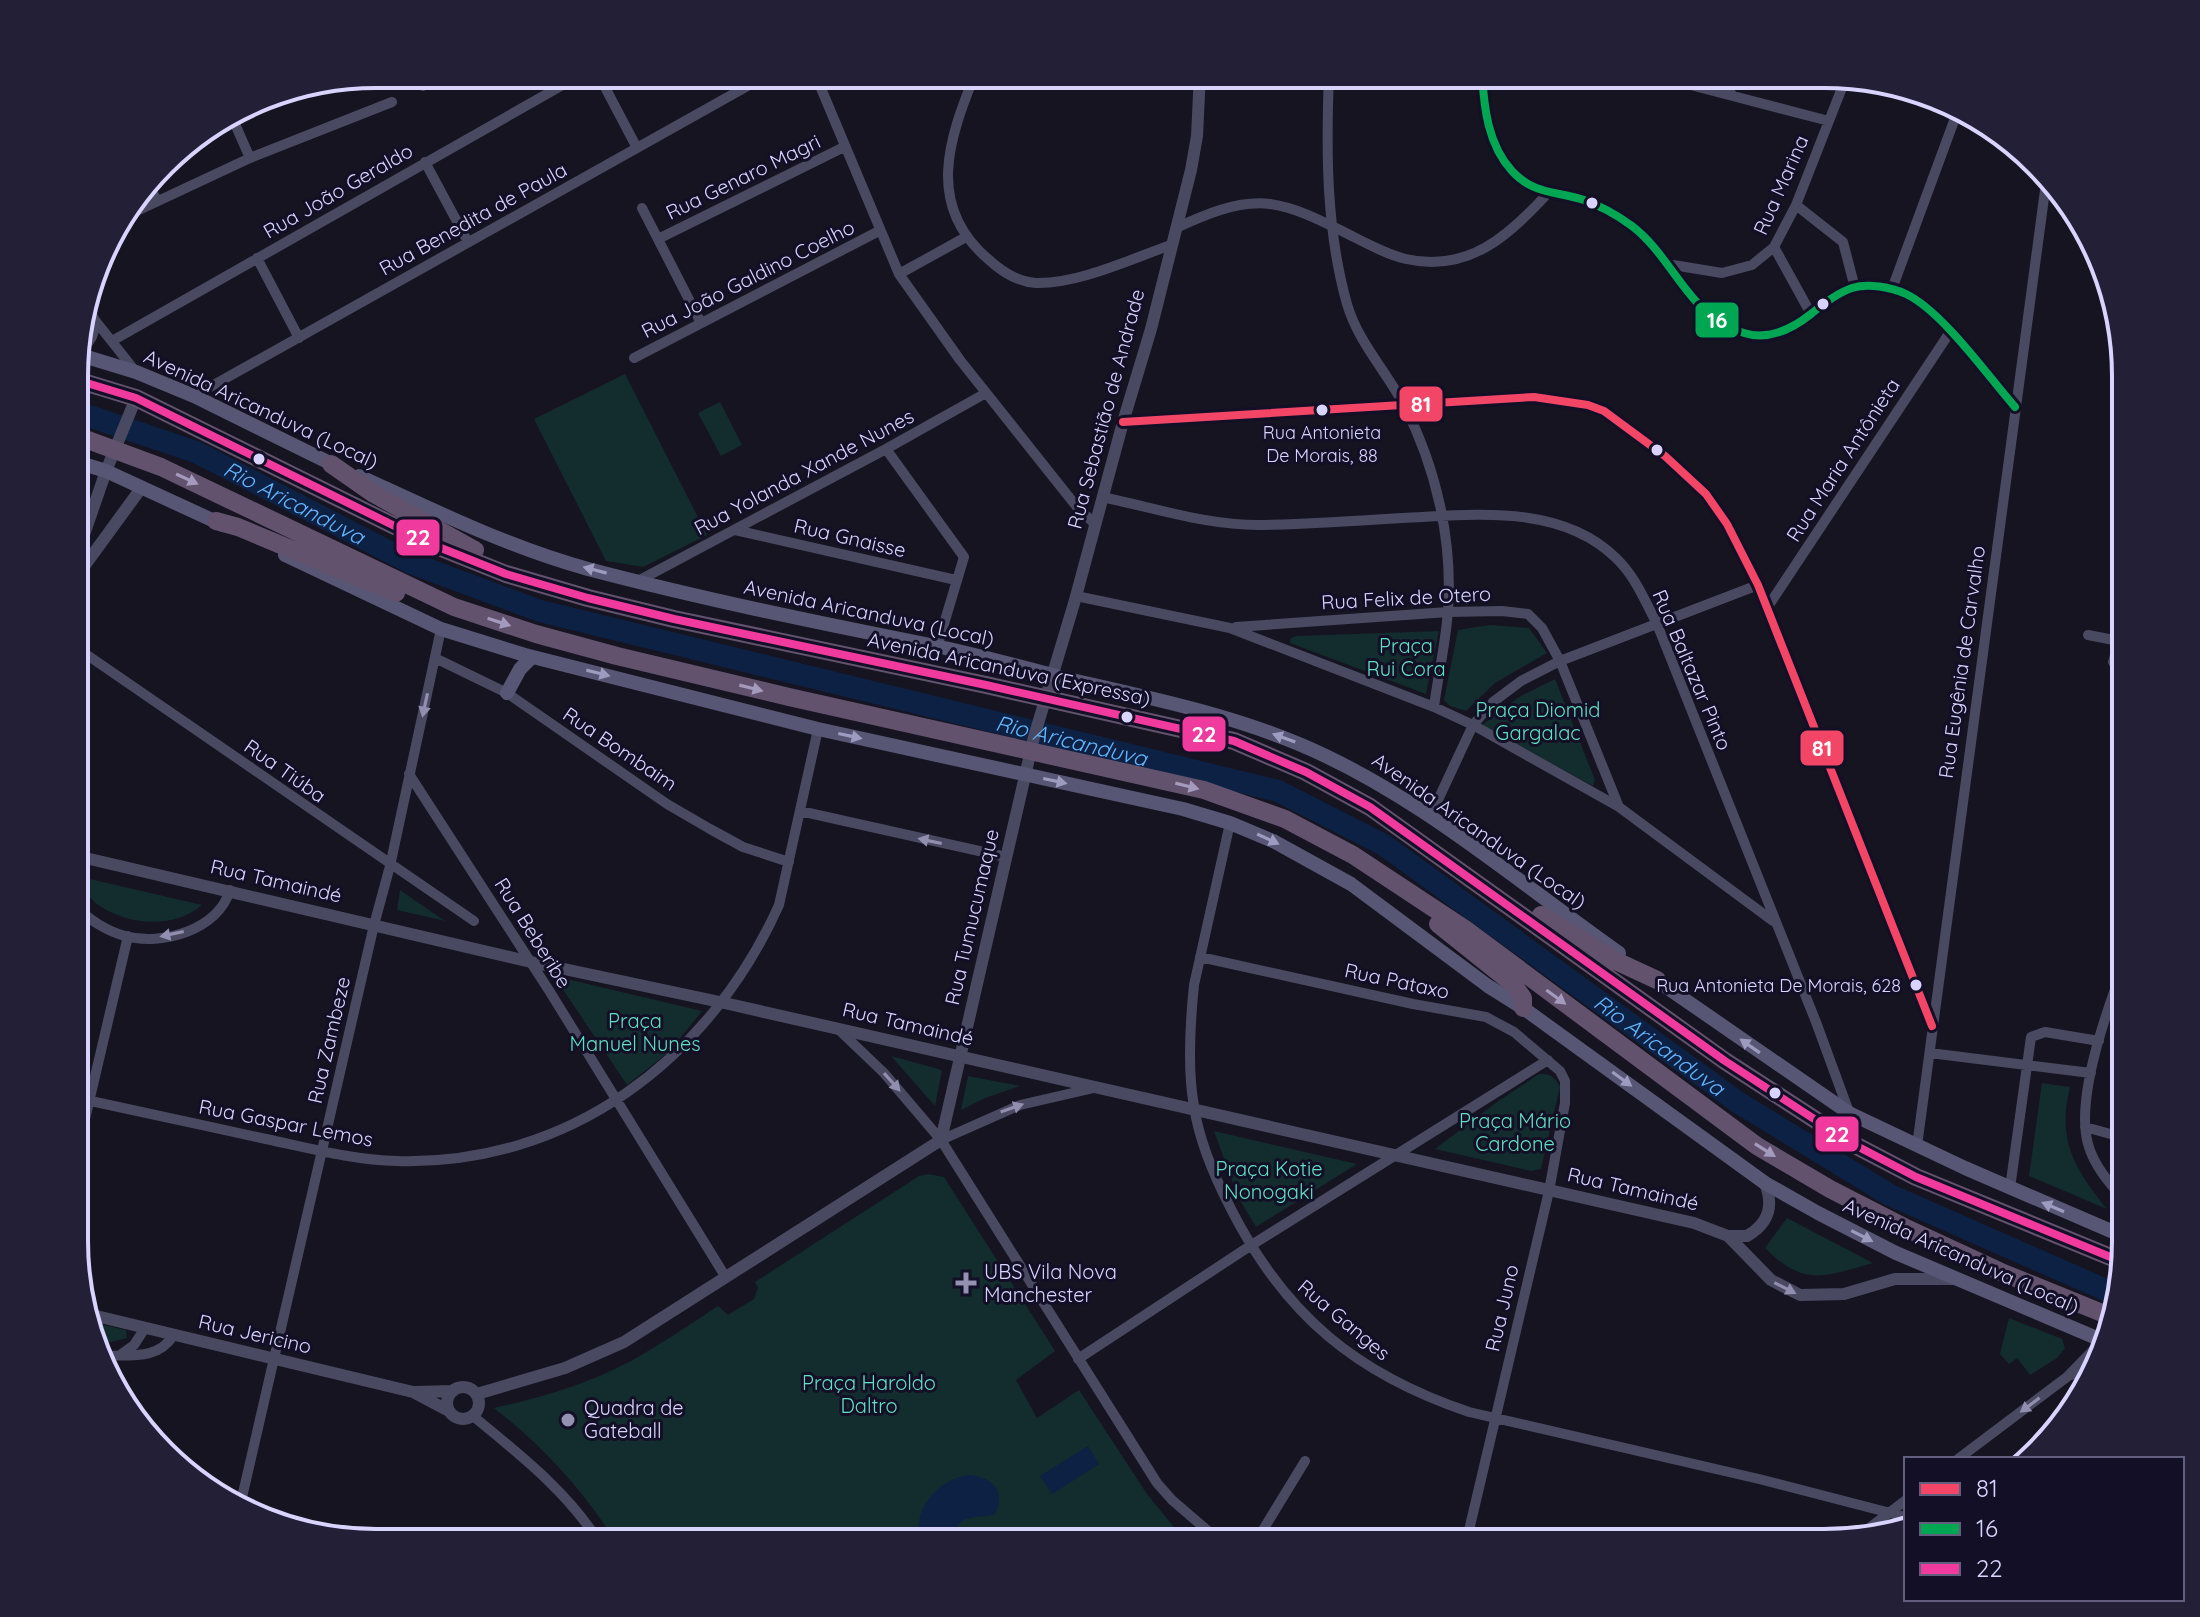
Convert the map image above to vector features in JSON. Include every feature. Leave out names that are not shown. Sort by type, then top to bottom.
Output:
[{"type":"highway","name":"Avenida Aricanduva (Expressa)","points":[[88,384],[135,402],[431,544],[506,574],[588,598],[1043,704],[1234,741],[1306,772],[1370,807],[1725,1061],[1851,1143],[1916,1177],[2111,1257]]},
{"type":"highway","points":[[88,439],[117,445],[454,607]]},
{"type":"highway","points":[[331,464],[422,523],[490,558],[588,598]]},
{"type":"highway","points":[[216,521],[238,527],[394,592],[454,607],[536,634],[617,656],[1032,743],[1204,790],[1257,808],[1319,836],[1465,929],[1757,1146],[1830,1189],[1908,1229],[2001,1272],[2102,1313]]},
{"type":"highway","points":[[1371,868],[1513,984],[1523,998],[1523,1008]]},
{"type":"highway","points":[[1491,891],[1532,910],[1616,961],[1657,980]]},
{"type":"main road","name":"Avenida Aricanduva (Local)","points":[[89,356],[194,396],[331,464],[505,541],[583,567],[784,616],[937,647],[1051,675],[1237,721],[1298,743],[1356,770],[1430,817],[1849,1113],[2112,1231]]},
{"type":"main road","name":"Avenida Aricanduva (Local)","points":[[88,465],[216,521],[441,629],[532,657],[818,729],[1183,809],[1230,823],[1284,846],[1351,884],[1488,986],[1765,1183],[1884,1247],[1957,1280],[2096,1334]]},
{"type":"main road","points":[[507,693],[520,669],[532,657]]},
{"type":"street","name":"Rua João Geraldo","points":[[112,341],[557,88]]},
{"type":"street","points":[[605,88],[637,148]]},
{"type":"street","name":"Rua Benedita de Paula","points":[[194,396],[744,88]]},
{"type":"street","points":[[821,88],[899,274],[986,393],[1077,507],[1095,524]]},
{"type":"street","points":[[970,88],[950,141],[947,163],[951,201],[966,237],[1001,270],[1019,280],[1034,283],[1061,281],[1171,245]]},
{"type":"street","name":"Rua Sebastião de Andrade","points":[[1032,743],[1151,329],[1197,136],[1199,88]]},
{"type":"street","points":[[1329,88],[1328,171],[1333,227],[1347,304],[1362,339],[1403,404],[1433,480],[1443,516],[1449,572],[1448,612],[1434,707]]},
{"type":"street","points":[[1483,88],[1491,134],[1513,171],[1528,184],[1548,193],[1581,199],[1615,214],[1653,246],[1703,310],[1745,334],[1770,335],[1801,322],[1837,296],[1855,288],[1892,289],[1907,294],[1950,332],[2015,407]]},
{"type":"street","points":[[1705,88],[1829,121]]},
{"type":"street","points":[[1727,88],[1735,97]]},
{"type":"street","name":"Rua Marina","points":[[1667,264],[1722,273],[1752,265],[1774,247],[1796,205],[1842,89]]},
{"type":"street","points":[[143,208],[250,158],[392,102]]},
{"type":"street","points":[[1892,289],[1954,120]]},
{"type":"street","points":[[235,125],[250,158]]},
{"type":"street","name":"Rua Genaro Magri","points":[[658,239],[844,147]]},
{"type":"street","points":[[425,162],[468,242]]},
{"type":"street","name":"Rua Eugênia de Carvalho","points":[[1917,1146],[2045,192]]},
{"type":"street","points":[[1176,228],[1207,214],[1239,206],[1268,204],[1307,213],[1404,258],[1454,261],[1500,239],[1548,193]]},
{"type":"street","points":[[154,194],[157,201]]},
{"type":"street","points":[[1796,205],[1843,242],[1855,288]]},
{"type":"street","points":[[642,208],[701,323]]},
{"type":"street","name":"Rua João Galdino Coelho","points":[[634,358],[879,231]]},
{"type":"street","points":[[899,274],[966,237]]},
{"type":"street","points":[[1774,247],[1811,314]]},
{"type":"street","points":[[257,258],[299,338]]},
{"type":"street","points":[[94,319],[136,372]]},
{"type":"street","points":[[90,340],[94,320]]},
{"type":"street","name":"Rua Maria Antônieta","points":[[1767,608],[1950,332]]},
{"type":"street","name":"Rua Yolanda Xande Nunes","points":[[638,581],[986,393]]},
{"type":"street","points":[[1123,422],[1534,397],[1570,401],[1604,411],[1665,456],[1706,494],[1727,524],[1758,585],[1932,1026]]},
{"type":"street","points":[[88,521],[135,402]]},
{"type":"street","points":[[886,449],[964,557],[937,647]]},
{"type":"street","points":[[88,561],[142,487]]},
{"type":"street","name":"Rua Baltazar Pinto","points":[[1102,497],[1207,520],[1260,525],[1443,516],[1516,516],[1546,521],[1590,538],[1616,557],[1634,579],[1657,624],[1849,1113]]},
{"type":"street","name":"Rua Gnaisse","points":[[735,530],[956,580]]},
{"type":"street","points":[[1430,817],[1473,725],[1493,702],[1521,681],[1560,661],[1758,585]]},
{"type":"street","points":[[1076,596],[1230,628],[1473,725],[1619,807],[1775,922]]},
{"type":"street","name":"Rua Felix de Otero","points":[[1230,628],[1502,611],[1528,614],[1542,628],[1560,661]]},
{"type":"street","name":"Rua Zambeze","points":[[243,1496],[390,866],[441,629]]},
{"type":"street","points":[[2088,635],[2112,640]]},
{"type":"street","name":"Rua Tiúba","points":[[88,656],[474,921]]},
{"type":"street","name":"Rua Bombaim","points":[[435,658],[507,693],[667,804],[743,847],[789,862]]},
{"type":"street","points":[[1560,661],[1619,807]]},
{"type":"street","name":"Rua Gaspar Lemos","points":[[88,1100],[373,1160],[451,1159],[476,1155],[551,1136],[581,1122],[671,1057],[720,1002],[771,924],[779,905],[818,729]]},
{"type":"street","name":"Rua Tumucumaque","points":[[941,1140],[1032,743]]},
{"type":"street","name":"Rua Beberibe","points":[[409,774],[531,962],[725,1276]]},
{"type":"street","points":[[800,811],[1006,857]]},
{"type":"street","name":"Rua Ganges","points":[[1230,823],[1200,957],[1192,1012],[1194,1109],[1216,1177],[1250,1246],[1288,1298],[1357,1358],[1378,1373],[1425,1396],[1495,1418],[1759,1479],[1904,1517]]},
{"type":"street","name":"Rua Tamaindé","points":[[88,858],[531,962],[1694,1223],[1728,1236]]},
{"type":"street","points":[[88,915],[101,925],[128,936],[163,937],[203,925],[227,902],[230,890]]},
{"type":"street","points":[[88,1078],[128,936]]},
{"type":"street","name":"Rua Pataxo","points":[[1200,957],[1486,1017],[1504,1024],[1560,1071],[1565,1081]]},
{"type":"street","points":[[2112,1002],[2091,1073],[2085,1127],[2099,1168],[2112,1184]]},
{"type":"street","points":[[838,1029],[884,1073],[941,1140],[1157,1483],[1203,1529]]},
{"type":"street","points":[[2010,1188],[2030,1040],[2039,1033],[2054,1033],[2099,1041]]},
{"type":"street","points":[[1930,1053],[2091,1073]]},
{"type":"street","points":[[1078,1359],[1250,1246],[1548,1060]]},
{"type":"street","name":"Rua Juno","points":[[1469,1529],[1549,1191],[1565,1103],[1565,1081]]},
{"type":"street","points":[[477,1394],[588,1360],[624,1342],[941,1140],[1020,1105],[1098,1087]]},
{"type":"street","points":[[2085,1127],[2112,1134]]},
{"type":"street","points":[[1728,1236],[1747,1236],[1765,1221],[1770,1209],[1770,1196],[1765,1183]]},
{"type":"street","points":[[1728,1236],[1771,1280],[1800,1295],[1844,1294],[1895,1279],[1957,1280]]},
{"type":"street","name":"Rua Jericino","points":[[98,1317],[413,1392],[453,1391]]},
{"type":"street","points":[[120,1355],[134,1345],[145,1328]]},
{"type":"street","points":[[112,1355],[136,1356],[159,1351],[173,1336]]},
{"type":"street","points":[[1961,1457],[2067,1377],[2087,1357]]},
{"type":"street","points":[[2067,1377],[2080,1372]]},
{"type":"street","points":[[468,1388],[477,1394],[480,1403],[473,1416],[463,1420],[449,1411],[447,1401],[453,1391],[468,1388]]},
{"type":"street","name":"Rua Jericino","points":[[413,1392],[449,1411]]},
{"type":"street","points":[[473,1416],[563,1494],[591,1529]]},
{"type":"street","points":[[1264,1529],[1305,1461]]},
{"type":"street","points":[[1874,1524],[1904,1502]]},
{"type":"green space","points":[[625,374],[707,535],[643,567],[606,561],[534,419]]},
{"type":"green space","points":[[720,402],[742,445],[721,456],[698,413]]},
{"type":"green space","name":"Praça Diomid Gargalac","points":[[1490,625],[1529,628],[1547,653],[1495,683],[1466,711],[1450,706],[1444,700],[1458,630]]},
{"type":"green space","name":"Praça Rui Cora","points":[[1439,631],[1426,694],[1290,643],[1291,638],[1296,636]]},
{"type":"green space","name":"Praça Diomid Gargalac","points":[[1555,679],[1595,780],[1593,786],[1482,725],[1519,697]]},
{"type":"green space","points":[[88,879],[202,905],[178,918],[150,922],[121,917],[89,896]]},
{"type":"green space","points":[[400,890],[445,921],[397,910]]},
{"type":"green space","name":"Praça Manuel Nunes","points":[[554,976],[702,1011],[669,1052],[627,1085]]},
{"type":"green space","points":[[891,1056],[942,1070],[935,1106]]},
{"type":"green space","name":"Praça Mário Cardone","points":[[1539,1074],[1552,1077],[1560,1087],[1541,1169],[1531,1171],[1435,1149],[1497,1102]]},
{"type":"green space","points":[[968,1076],[1020,1086],[961,1110]]},
{"type":"green space","points":[[2042,1083],[2070,1087],[2066,1123],[2071,1152],[2085,1180],[2107,1209],[2029,1176]]},
{"type":"green space","name":"Praça Kotie Nonogaki","points":[[1214,1131],[1357,1164],[1256,1227],[1238,1197]]},
{"type":"green space","name":"Praça Haroldo Daltro","points":[[919,1176],[944,1177],[1055,1351],[1016,1380],[1037,1418],[1079,1390],[1147,1494],[1176,1529],[607,1529],[561,1470],[494,1408],[563,1390],[613,1370],[718,1306],[728,1315],[754,1299],[758,1288],[755,1282]]},
{"type":"green space","points":[[1787,1218],[1873,1263],[1828,1275],[1804,1274],[1792,1269],[1765,1248]]},
{"type":"green space","points":[[2009,1318],[2062,1339],[2065,1348],[2057,1358],[2030,1375],[2017,1358],[2009,1364],[2000,1354]]},
{"type":"green space","points":[[101,1324],[126,1330],[127,1338],[107,1343]]},
{"type":"water","points":[[1088,1446],[1099,1464],[1052,1494],[1040,1476]]},
{"type":"water","points":[[977,1476],[990,1482],[999,1498],[995,1514],[968,1518],[956,1529],[919,1529],[923,1508],[929,1498],[958,1478]]},
{"type":"waterway","name":"Rio Aricanduva","points":[[88,416],[196,452],[411,563],[540,611],[1278,791],[1384,845],[1739,1103],[1890,1195],[2107,1291]]},
{"type":"transit line","name":"16","points":[[1483,88],[1492,138],[1504,161],[1520,179],[1546,191],[1590,202],[1632,226],[1647,239],[1695,301],[1725,325],[1762,336],[1796,324],[1830,299],[1852,288],[1872,286],[1893,289],[1920,302],[1934,314],[2015,407]]},
{"type":"transit line","name":"22","points":[[88,383],[136,398],[431,544],[506,574],[674,619],[1234,741],[1306,772],[1370,807],[1725,1061],[1851,1143],[1916,1177],[2111,1257]]},
{"type":"transit line","name":"81","points":[[1123,422],[1534,397],[1588,405],[1604,411],[1665,456],[1706,494],[1727,524],[1758,585],[1932,1026]]},
{"type":"place","name":"Rua Antonieta De Morais, 88","points":[[1322,410]]},
{"type":"place","name":"Rua Antonieta De Morais, 628","points":[[1916,985]]},
{"type":"place","name":"UBS Vila Nova Manchester","points":[[966,1283]]},
{"type":"place","name":"Quadra de Gateball","points":[[568,1420]]}]
